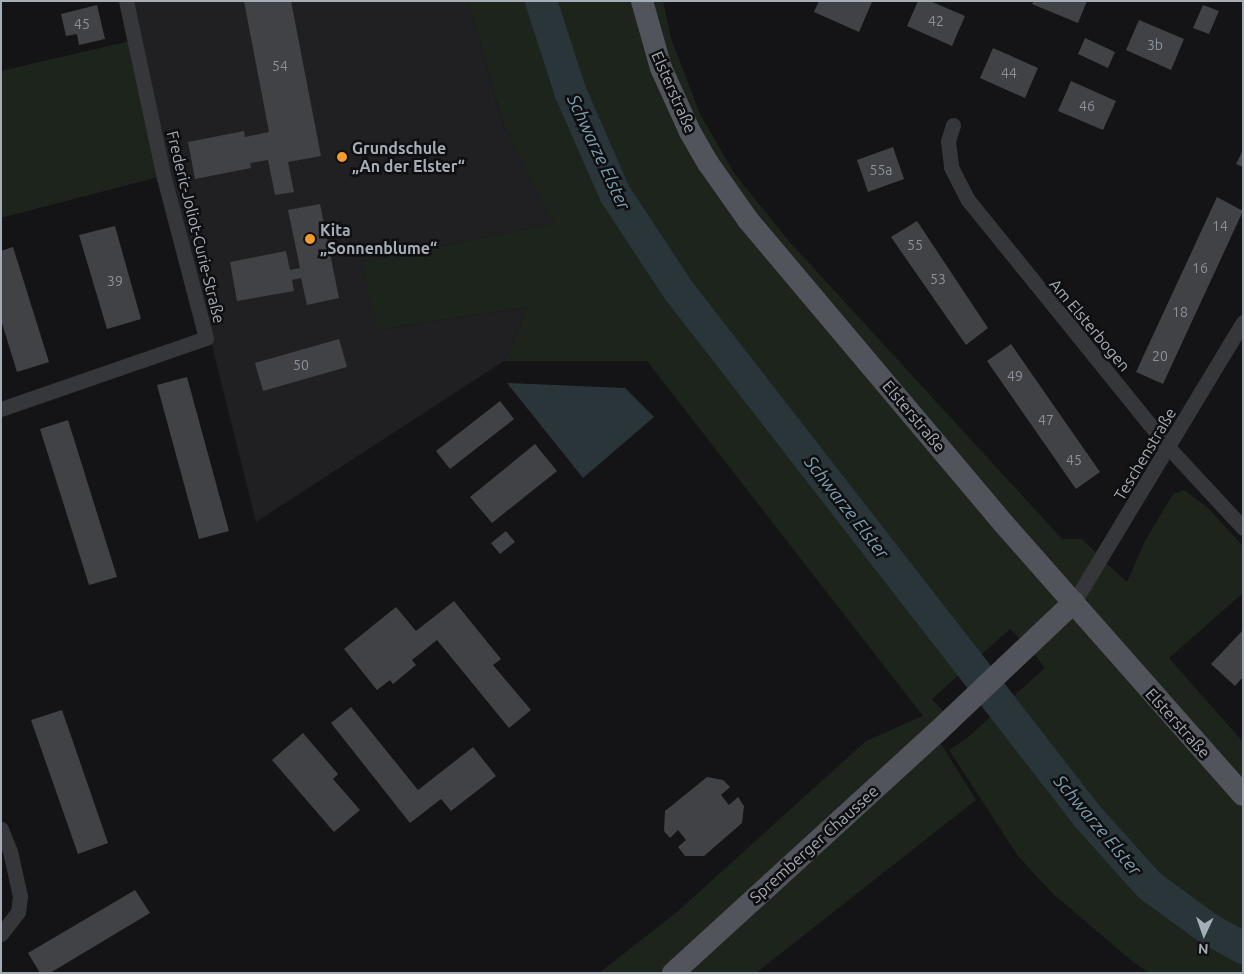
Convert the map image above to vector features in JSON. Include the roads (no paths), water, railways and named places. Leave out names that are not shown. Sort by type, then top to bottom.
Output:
[{"type":"main road","name":"Elsterstraße","points":[[642,1],[661,68],[690,132],[726,191],[801,284],[1074,602],[1243,795]]},
{"type":"main road","name":"Spremberger Chaussee","points":[[673,973],[955,715],[1074,602]]},
{"type":"street","name":"Frederic-Joliot-Curie-Straße","points":[[1,409],[206,338],[164,178],[126,1]]},
{"type":"street","name":"Am Elsterbogen","points":[[953,125],[948,141],[951,167],[968,200],[1169,448],[1243,528]]},
{"type":"street","name":"Teschenstraße","points":[[1074,602],[1169,448],[1243,322]]},
{"type":"street","points":[[1,829],[18,880],[18,912],[1,934]]},
{"type":"waterway","name":"Schwarze Elster","points":[[541,1],[570,91],[615,194],[679,291],[1088,817],[1150,886],[1209,929],[1243,948]]},
{"type":"place","name":"Grundschule „An der Elster“","points":[[342,157]]},
{"type":"place","name":"Kita „Sonnenblume“","points":[[310,239]]}]
